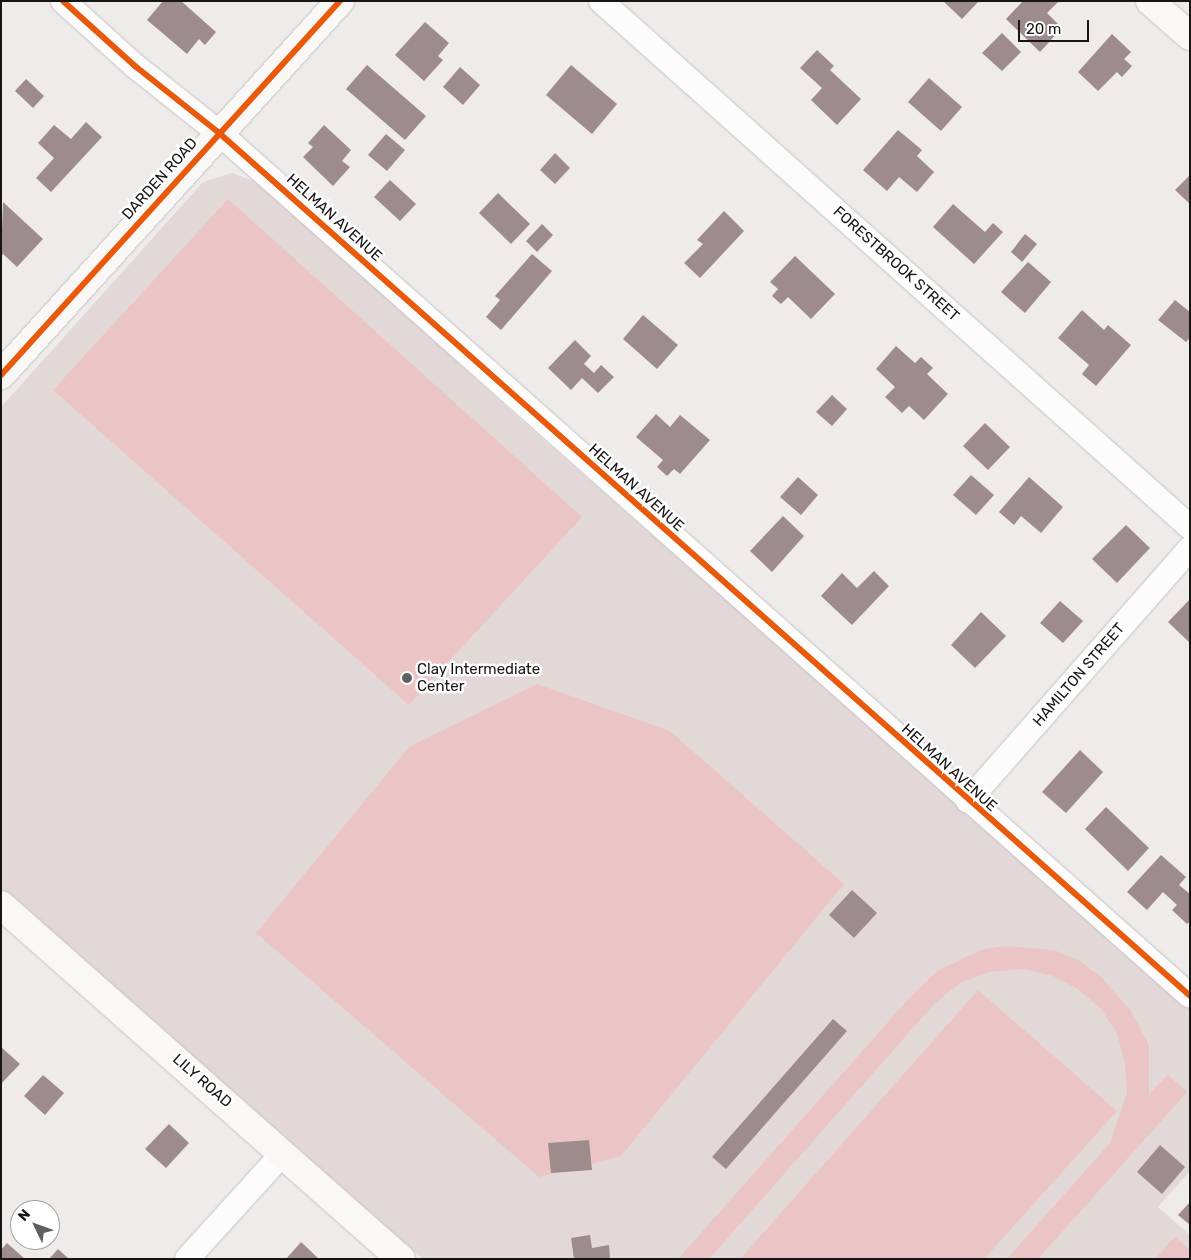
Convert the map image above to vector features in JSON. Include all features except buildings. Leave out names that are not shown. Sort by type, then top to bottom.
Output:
[{"type":"street","name":"HELMAN AVENUE","points":[[63,1],[135,66],[218,132],[968,801],[1190,996]]},
{"type":"street","name":"DARDEN ROAD","points":[[1,375],[218,132],[340,1]]},
{"type":"street","name":"FORESTBROOK STREET","points":[[601,1],[1190,527]]},
{"type":"street","points":[[1150,1],[1190,36]]},
{"type":"street","name":"HAMILTON STREET","points":[[968,801],[1190,548]]},
{"type":"street","name":"LILY ROAD","points":[[5,916],[283,1153],[401,1259]]},
{"type":"street","points":[[187,1259],[283,1153]]},
{"type":"shaded area","name":"Clay Intermediate Center","points":[[232,173],[254,181],[316,233],[522,421],[1190,1007],[1190,1171],[1158,1207],[1190,1235],[1190,1259],[423,1259],[1,888],[1,407],[203,182]]},
{"type":"shaded area","points":[[228,199],[582,517],[409,705],[53,390]]},
{"type":"shaded area","points":[[537,684],[670,731],[844,884],[621,1156],[539,1177],[256,933],[409,747]]},
{"type":"shaded area","points":[[1007,946],[1054,950],[1080,961],[1102,978],[1131,1011],[1149,1045],[1149,1094],[1168,1075],[1187,1092],[1038,1259],[1007,1259],[1110,1143],[1127,1093],[1125,1064],[1117,1033],[1101,1009],[1078,989],[1053,976],[1024,969],[989,972],[960,983],[935,1003],[709,1259],[678,1259],[912,995],[937,971],[983,949]]},
{"type":"shaded area","points":[[978,990],[1117,1111],[984,1259],[740,1259]]},
{"type":"shaded area","points":[[1175,1237],[1190,1250],[1190,1259],[1155,1259]]},
{"type":"cycle path","points":[[63,1],[135,66],[218,132],[1190,996]]},
{"type":"cycle path","points":[[1,375],[340,1]]},
{"type":"place","name":"Clay Intermediate Center","points":[[407,678]]}]
